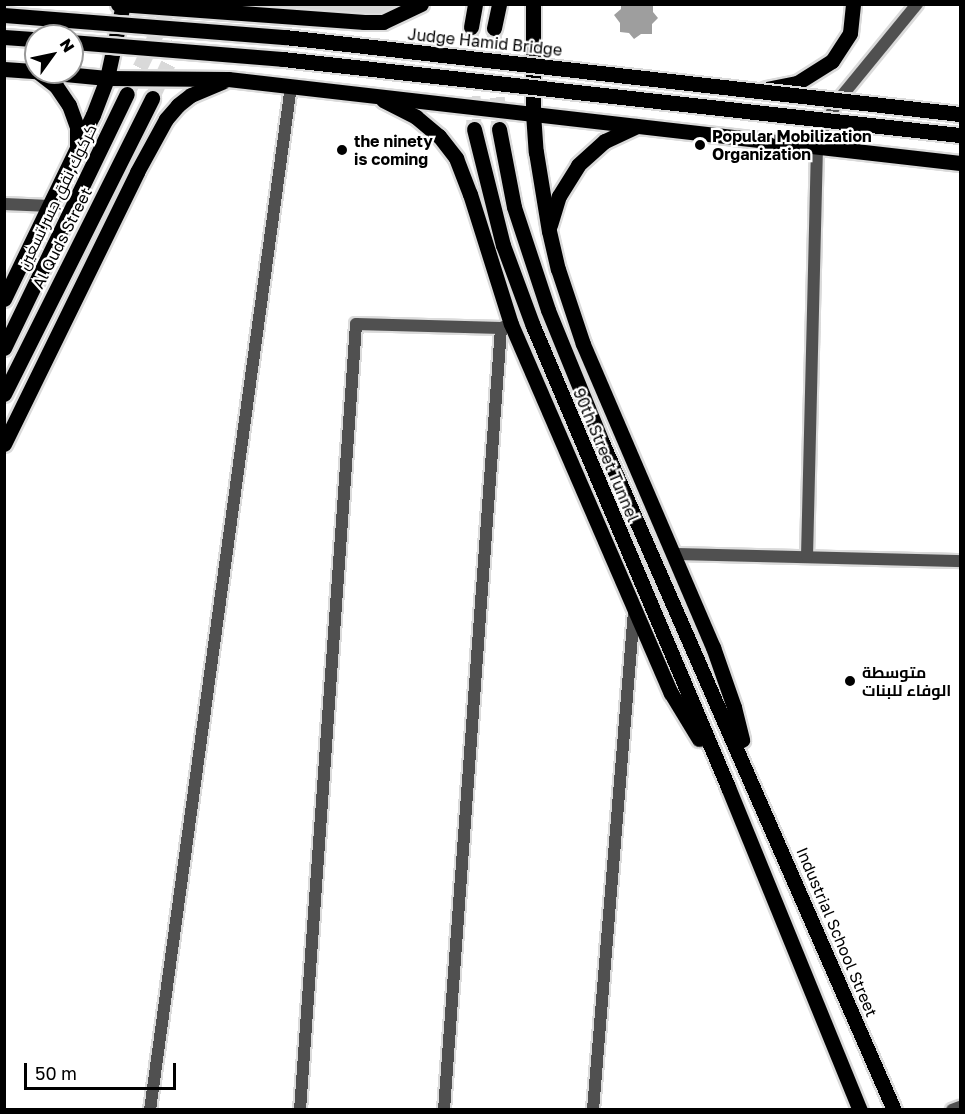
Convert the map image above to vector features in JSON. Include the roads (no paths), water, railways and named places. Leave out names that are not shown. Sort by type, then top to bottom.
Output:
[{"type":"main road","points":[[118,4],[252,10],[383,22],[421,4]]},
{"type":"main road","points":[[471,27],[475,4]]},
{"type":"main road","points":[[494,28],[499,4]]},
{"type":"main road","points":[[533,4],[533,113],[536,153],[549,231],[570,307],[724,676],[742,738],[747,770]]},
{"type":"main road","points":[[753,90],[778,88],[797,82],[832,61],[850,33],[853,4]]},
{"type":"main road","points":[[4,299],[77,151],[107,78],[123,5]]},
{"type":"main road","name":"Judge Hamid Bridge","points":[[4,15],[285,37],[960,114]]},
{"type":"main road","points":[[4,37],[24,38]]},
{"type":"main road","points":[[84,43],[283,59],[960,135]]},
{"type":"main road","points":[[4,69],[24,71]]},
{"type":"main road","points":[[84,76],[228,79],[960,163]]},
{"type":"main road","points":[[4,444],[137,172],[166,119],[191,95],[228,79]]},
{"type":"main road","points":[[53,84],[69,105],[76,127],[77,151]]},
{"type":"main road","name":"كركوك,نفق جسر تسعين","points":[[4,348],[127,94]]},
{"type":"main road","points":[[372,94],[416,117],[439,136],[456,158],[506,326],[671,693],[728,787],[860,1110]]},
{"type":"main road","name":"Al Quds Street","points":[[4,394],[152,98]]},
{"type":"main road","points":[[549,231],[559,196],[578,165],[605,141],[637,125]]},
{"type":"main road","name":"90th Street Tunnel","points":[[474,129],[503,245],[533,326],[728,787]]},
{"type":"main road","name":"90th Street Tunnel","points":[[499,129],[514,207],[548,310],[601,440],[747,770]]},
{"type":"main road","name":"Industrial School Street","points":[[747,770],[894,1110]]},
{"type":"street","points":[[807,556],[817,146],[836,103],[917,4]]},
{"type":"street","points":[[150,1110],[291,86]]},
{"type":"street","points":[[4,204],[50,206]]},
{"type":"street","points":[[300,1110],[357,324],[506,326],[444,1110]]},
{"type":"street","points":[[673,554],[960,561]]},
{"type":"street","points":[[593,1110],[634,610]]},
{"type":"street","points":[[952,1110],[960,1107]]},
{"type":"tunnel","points":[[130,88],[171,4]]},
{"type":"tunnel","points":[[152,98],[196,4]]},
{"type":"tunnel","points":[[471,27],[474,129]]},
{"type":"tunnel","points":[[494,28],[499,129]]},
{"type":"place","name":"Popular Mobilization Organization","points":[[700,145]]},
{"type":"place","name":"the ninety is coming","points":[[342,150]]},
{"type":"place","name":"متوسطة الوفاء للبنات","points":[[850,681]]}]
